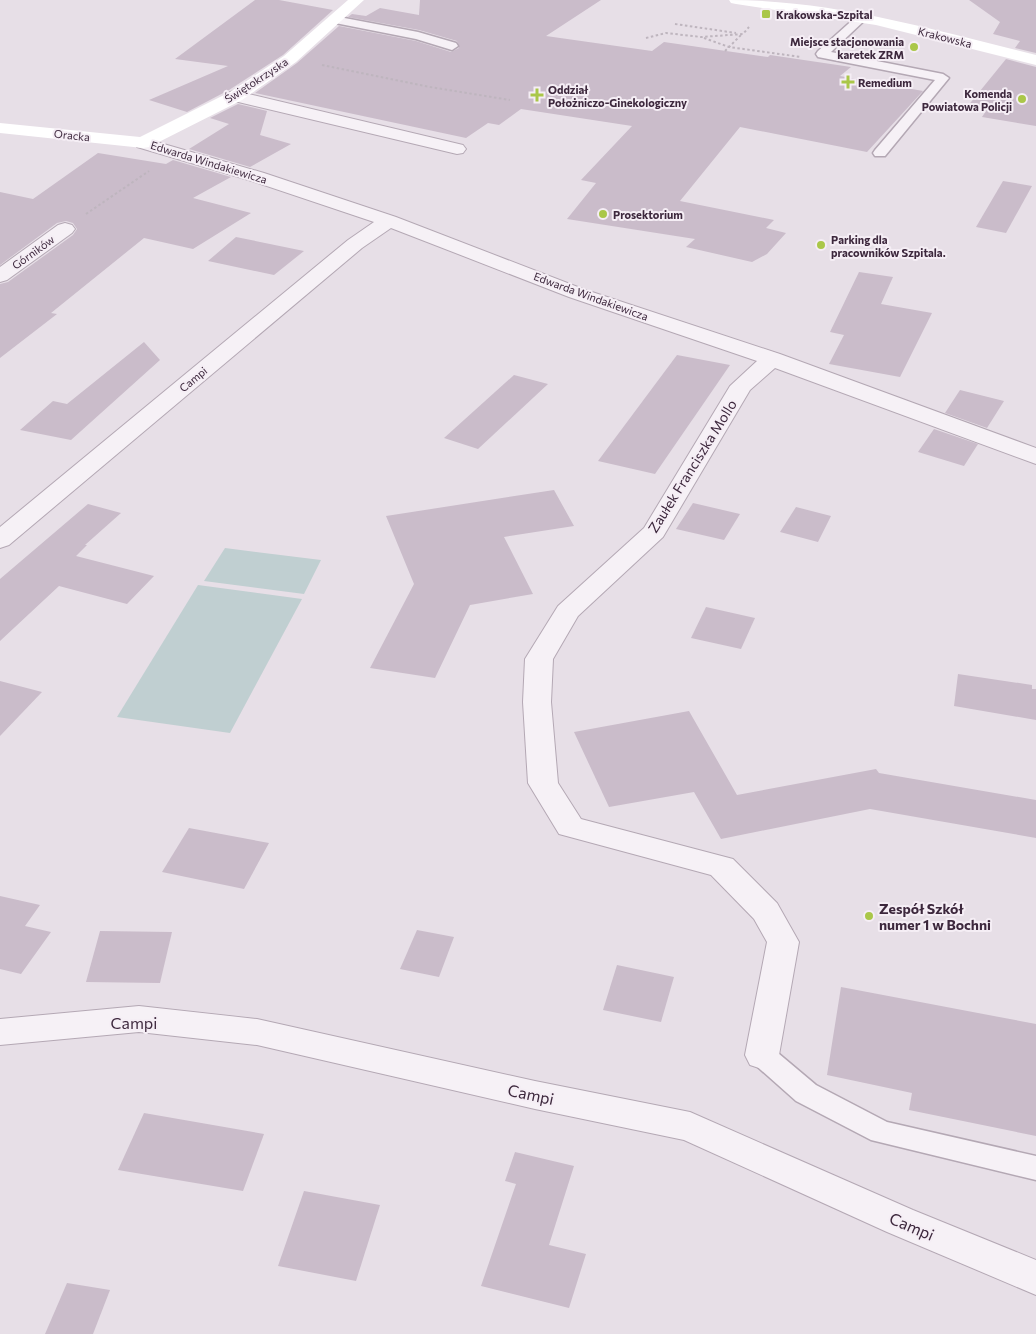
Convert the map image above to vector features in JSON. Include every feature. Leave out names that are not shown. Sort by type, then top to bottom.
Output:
[{"type":"street","name":"Świętokrzyska","points":[[143,143],[236,96],[290,59],[357,0]]},
{"type":"street","name":"Krakowska","points":[[736,0],[876,20],[1036,60]]},
{"type":"street","points":[[236,96],[457,149]]},
{"type":"street","name":"Oracka","points":[[0,128],[143,143]]},
{"type":"street","name":"Edwarda Windakiewicza","points":[[143,143],[258,177],[389,220],[576,293],[772,359],[1011,446],[1036,457]]},
{"type":"street","name":"Campi","points":[[0,540],[355,244],[389,220]]},
{"type":"street","name":"Górników","points":[[0,276],[65,229]]},
{"type":"street","name":"Zaułek Franciszka Mollo","points":[[762,1055],[783,942],[766,911],[722,867],[570,827],[543,783],[538,702],[538,659],[567,612],[654,532],[741,386],[772,359]]},
{"type":"street","name":"Campi","points":[[0,1032],[139,1019],[257,1032],[535,1095],[690,1127],[900,1221],[1036,1278]]},
{"type":"lane","points":[[861,18],[822,54],[943,78],[880,153]]},
{"type":"lane","points":[[334,20],[418,36],[452,46]]},
{"type":"lane","points":[[762,1055],[806,1093],[881,1132],[1036,1168]]},
{"type":"path","points":[[675,24],[743,34]]},
{"type":"path","points":[[646,38],[666,33],[701,37],[743,34]]},
{"type":"path","points":[[726,51],[743,34]]},
{"type":"path","points":[[701,37],[729,47],[806,58]]},
{"type":"path","points":[[290,59],[430,87],[510,100]]},
{"type":"path","points":[[65,229],[155,167]]},
{"type":"shaded area","points":[[225,548],[321,560],[304,594],[204,581]]},
{"type":"shaded area","points":[[198,585],[302,599],[230,733],[117,717]]},
{"type":"building","points":[[255,0],[279,0],[333,10],[283,55],[229,90],[187,112],[149,100],[228,66],[175,59]]},
{"type":"building","points":[[420,0],[601,0],[546,36],[652,51],[664,42],[768,57],[770,55],[851,67],[840,76],[923,91],[867,152],[740,127],[680,201],[774,220],[766,228],[786,233],[767,254],[752,262],[686,247],[695,239],[567,219],[596,183],[581,180],[632,126],[521,109],[499,125],[488,123],[466,138],[255,93],[297,63],[339,26],[416,41],[451,52],[459,48],[457,41],[419,30],[348,17],[352,14],[366,16],[380,8],[419,15]]},
{"type":"building","points":[[969,0],[1036,0],[1036,53],[1015,48],[1020,41],[993,34],[1000,22]]},
{"type":"building","name":"Komenda Powiatowa Policji","points":[[1006,59],[1036,67],[1036,126],[982,117],[986,111],[967,107]]},
{"type":"building","points":[[238,104],[267,111],[260,135],[291,144],[250,167],[189,149],[229,124],[210,118]]},
{"type":"building","points":[[98,153],[166,164],[173,160],[231,177],[193,198],[251,213],[193,249],[144,238],[51,313],[57,314],[0,358],[0,284],[8,282],[73,235],[77,229],[73,223],[66,221],[57,223],[0,265],[0,192],[33,199]]},
{"type":"building","points":[[1003,181],[1032,186],[1006,233],[976,227]]},
{"type":"building","points":[[236,237],[304,251],[274,275],[208,261]]},
{"type":"building","points":[[859,272],[893,277],[881,304],[932,313],[900,377],[829,364],[844,335],[830,332]]},
{"type":"building","points":[[144,342],[160,360],[71,440],[20,430],[53,401],[67,404]]},
{"type":"building","points":[[677,355],[730,365],[655,474],[598,461]]},
{"type":"building","points":[[514,375],[548,384],[478,449],[444,438]]},
{"type":"building","points":[[960,390],[1004,401],[987,428],[945,413]]},
{"type":"building","points":[[934,429],[978,444],[964,466],[918,452]]},
{"type":"building","points":[[554,490],[574,526],[504,537],[533,594],[470,605],[435,678],[370,668],[414,584],[386,516]]},
{"type":"building","points":[[693,503],[740,514],[724,540],[676,529]]},
{"type":"building","points":[[88,504],[121,513],[85,545],[87,545],[76,556],[154,576],[127,604],[59,586],[0,641],[0,579]]},
{"type":"building","points":[[796,507],[831,516],[818,542],[780,532]]},
{"type":"building","points":[[706,607],[755,618],[741,649],[691,638]]},
{"type":"building","points":[[958,674],[1032,685],[1032,689],[1036,689],[1036,720],[954,706]]},
{"type":"building","points":[[0,681],[42,692],[0,736]]},
{"type":"building","points":[[689,711],[737,795],[876,769],[879,773],[1036,800],[1036,838],[870,809],[721,839],[694,792],[609,807],[574,732]]},
{"type":"building","points":[[189,828],[269,843],[244,889],[162,872]]},
{"type":"building","points":[[0,896],[40,905],[25,926],[51,932],[21,974],[0,969]]},
{"type":"building","points":[[417,930],[454,937],[439,977],[400,969]]},
{"type":"building","points":[[100,931],[172,932],[160,983],[86,982]]},
{"type":"building","points":[[617,965],[674,977],[661,1022],[603,1010]]},
{"type":"building","points":[[841,987],[1036,1024],[1036,1136],[909,1110],[912,1093],[827,1075]]},
{"type":"building","points":[[144,1113],[264,1134],[243,1191],[118,1170]]},
{"type":"building","points":[[515,1152],[574,1166],[549,1245],[586,1254],[569,1308],[481,1286],[516,1184],[505,1181]]},
{"type":"building","points":[[304,1191],[380,1205],[356,1281],[278,1266]]},
{"type":"building","points":[[67,1283],[110,1290],[93,1334],[45,1334]]},
{"type":"place","name":"Krakowska-Szpital","points":[[766,14]]},
{"type":"place","name":"Miejsce stacjonowania karetek ZRM","points":[[914,47]]},
{"type":"place","name":"Remedium","points":[[848,82]]},
{"type":"place","name":"Oddział Położniczo-Ginekologiczny","points":[[537,95]]},
{"type":"place","name":"Komenda Powiatowa Policji","points":[[1022,99]]},
{"type":"place","name":"Prosektorium","points":[[603,214]]},
{"type":"place","name":"Parking dla pracowników Szpitala.","points":[[821,245]]},
{"type":"place","name":"Zespół Szkół numer 1 w Bochni","points":[[869,916]]}]
